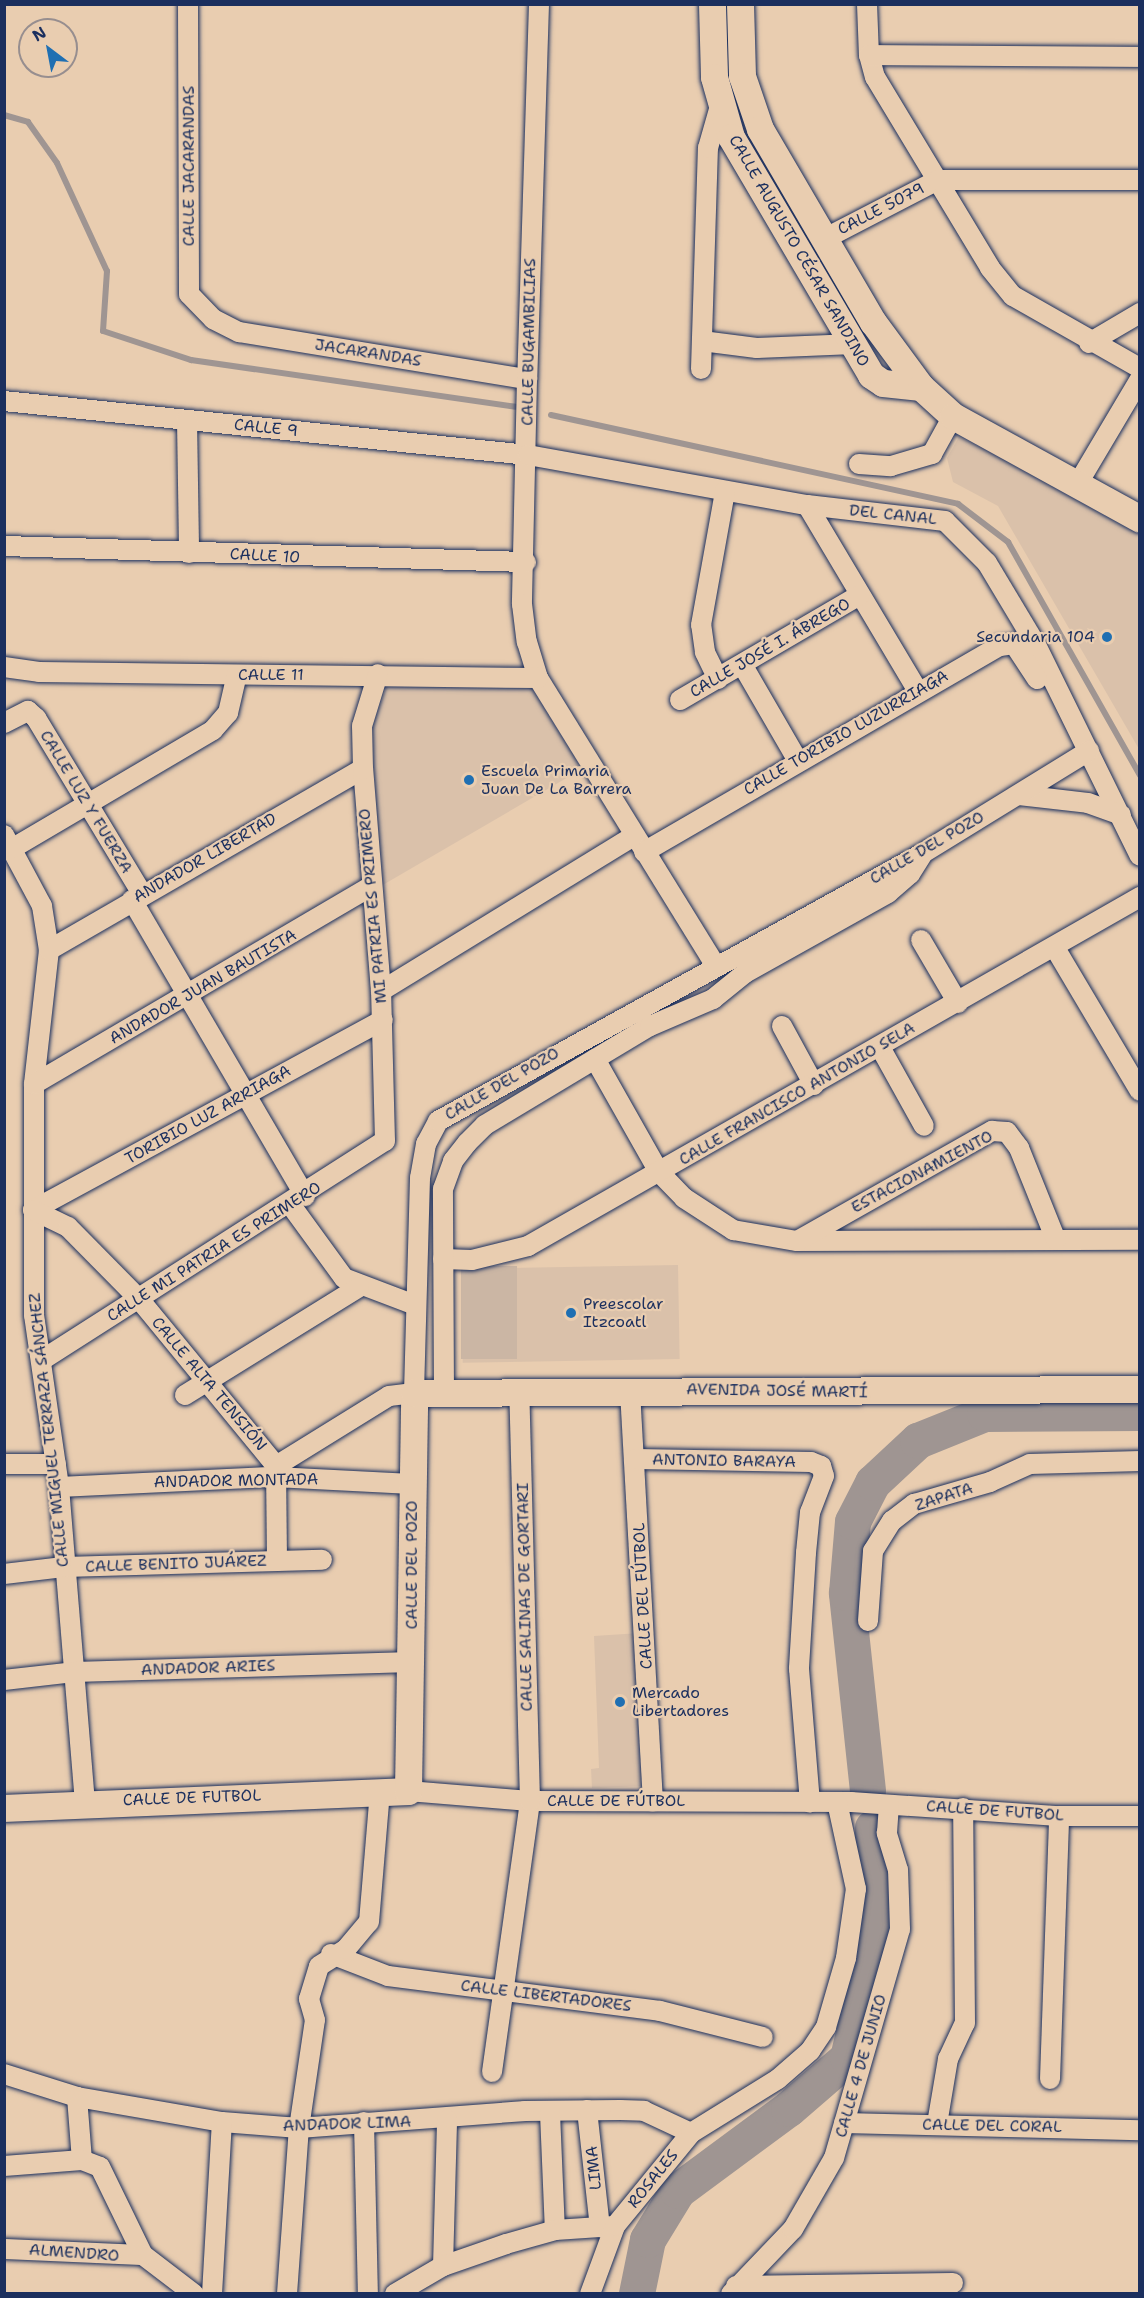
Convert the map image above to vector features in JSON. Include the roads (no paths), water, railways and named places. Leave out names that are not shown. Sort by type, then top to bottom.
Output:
[{"type":"main road","name":"CALLE AUGUSTO CÉSAR SANDINO","points":[[712,4],[720,106],[731,137],[871,375],[883,383],[921,387]]},
{"type":"main road","name":"CALLE AUGUSTO CÉSAR SANDINO","points":[[740,4],[742,76],[760,129],[873,322],[921,387],[953,416],[1140,519]]},
{"type":"main road","name":"AVENIDA JOSÉ MARTÍ","points":[[414,1393],[1140,1389]]},
{"type":"main road","name":"CALLE DEL POZO","points":[[408,1791],[412,1662],[414,1393]]},
{"type":"main road","name":"CALLE DE FÚTBOL","points":[[380,1791],[408,1791]]},
{"type":"main road","name":"CALLE DE FUTBOL","points":[[4,1808],[85,1802],[380,1791]]},
{"type":"street","name":"CALLE JACARANDAS","points":[[188,4],[189,294],[213,318]]},
{"type":"street","name":"CALLE BUGAMBILIAS","points":[[539,4],[527,379],[526,562],[522,604],[538,678],[715,965]]},
{"type":"street","points":[[867,4],[869,55],[875,77],[984,259],[1013,296],[1089,343],[1140,369]]},
{"type":"street","points":[[869,55],[1140,57]]},
{"type":"street","points":[[701,369],[708,148],[720,106]]},
{"type":"street","points":[[938,180],[1140,180]]},
{"type":"street","name":"CALLE 5079","points":[[825,238],[938,180]]},
{"type":"street","points":[[1089,343],[1140,314]]},
{"type":"street","name":"JACARANDAS","points":[[213,318],[239,332],[527,379]]},
{"type":"street","points":[[702,341],[757,348],[854,344]]},
{"type":"street","points":[[1077,485],[1140,379]]},
{"type":"street","name":"CALLE 9","points":[[4,401],[528,455]]},
{"type":"street","points":[[859,464],[891,466],[924,459],[932,454],[953,416]]},
{"type":"street","points":[[187,420],[189,553]]},
{"type":"street","name":"DEL CANAL","points":[[528,455],[807,505],[945,521],[987,563],[1035,643],[1140,856]]},
{"type":"street","points":[[718,679],[705,652],[700,625],[725,490]]},
{"type":"street","points":[[807,505],[918,691]]},
{"type":"street","name":"CALLE 10","points":[[4,546],[526,562]]},
{"type":"street","name":"CALLE JOSÉ I. ÁBREGO","points":[[680,700],[743,666],[860,595]]},
{"type":"street","name":"CALLE TORIBIO LUZURRIAGA","points":[[381,991],[639,844],[798,761],[1008,642],[1021,651],[1037,679]]},
{"type":"street","name":"CALLE 11","points":[[4,666],[39,672],[237,675],[378,674],[538,678]]},
{"type":"street","points":[[743,666],[798,761]]},
{"type":"street","name":"MI PATRIA ES PRIMERO","points":[[378,674],[362,726],[370,887],[383,1020],[384,1141]]},
{"type":"street","points":[[9,842],[87,802],[213,730],[228,713],[237,675]]},
{"type":"street","name":"CALLE LUZ Y FUERZA","points":[[4,723],[28,711],[87,802],[186,998],[244,1096],[332,1266],[359,1287],[415,1305]]},
{"type":"street","name":"CALLE DEL POZO","points":[[414,1393],[420,1178],[426,1144],[438,1122],[715,965],[923,853],[1089,751]]},
{"type":"street","name":"ANDADOR LIBERTAD","points":[[50,950],[137,897],[363,769]]},
{"type":"street","points":[[1020,795],[1088,803],[1121,815]]},
{"type":"street","name":"CALLE MIGUEL TERRAZA SÁNCHEZ","points":[[9,842],[42,906],[50,950],[34,1084],[33,1315],[42,1360],[59,1487],[85,1802]]},
{"type":"street","points":[[444,1394],[443,1189],[453,1161],[485,1125],[650,1026],[713,999],[744,973],[888,893],[910,874],[923,853]]},
{"type":"street","name":"ANDADOR JUAN BAUTISTA","points":[[34,1084],[186,998],[370,887]]},
{"type":"street","name":"CALLE FRANCISCO ANTONIO SELA","points":[[443,1259],[472,1260],[528,1246],[1055,948],[1140,897]]},
{"type":"street","points":[[921,940],[958,1003]]},
{"type":"street","points":[[1055,948],[1140,1091]]},
{"type":"street","name":"TORIBIO LUZ ARRIAGA","points":[[33,1210],[383,1020]]},
{"type":"street","points":[[782,1026],[814,1084]]},
{"type":"street","points":[[880,1047],[924,1126]]},
{"type":"street","points":[[595,1059],[659,1172],[684,1198],[733,1230],[797,1241],[1140,1240]]},
{"type":"street","name":"ESTACIONAMIENTO","points":[[797,1241],[993,1131],[1007,1132],[1019,1148],[1056,1240]]},
{"type":"street","name":"CALLE MI PATRIA ES PRIMERO","points":[[42,1360],[297,1200],[384,1141]]},
{"type":"street","name":"CALLE ALTA TENSIÓN","points":[[33,1210],[69,1227],[139,1299],[208,1381],[275,1471]]},
{"type":"street","points":[[185,1395],[359,1287]]},
{"type":"street","name":"CALLE DEL FÚTBOL","points":[[630,1391],[636,1459],[653,1801]]},
{"type":"street","points":[[275,1471],[389,1396],[414,1393]]},
{"type":"street","name":"CALLE SALINAS DE GORTARI","points":[[492,2072],[507,1991],[530,1800],[519,1393]]},
{"type":"street","name":"ANTONIO BARAYA","points":[[636,1459],[811,1462],[821,1466],[824,1476],[810,1512],[799,1669],[810,1803]]},
{"type":"street","name":"ZAPATA","points":[[868,1621],[873,1551],[892,1521],[914,1504],[990,1482],[1030,1464],[1140,1461]]},
{"type":"street","points":[[4,1464],[56,1464]]},
{"type":"street","name":"ANDADOR MONTADA","points":[[59,1487],[275,1471],[412,1484]]},
{"type":"street","name":"CALLE BENITO JUÁREZ","points":[[275,1471],[276,1562]]},
{"type":"street","name":"CALLE BENITO JUÁREZ","points":[[4,1574],[64,1567],[322,1560]]},
{"type":"street","name":"ANDADOR ARIES","points":[[4,1680],[74,1672],[412,1662]]},
{"type":"street","points":[[287,2294],[302,2111],[315,2020],[309,1999],[319,1966],[331,1954],[346,1949],[369,1922],[380,1791]]},
{"type":"street","name":"CALLE DE FÚTBOL","points":[[408,1791],[530,1800],[844,1802]]},
{"type":"street","name":"CALLE DE FUTBOL","points":[[844,1802],[1059,1816],[1140,1816]]},
{"type":"street","name":"ROSALES","points":[[608,2226],[691,2133],[778,2079],[810,2051],[826,2027],[846,1958],[856,1889],[844,1802]]},
{"type":"street","name":"CALLE 4 DE JUNIO","points":[[734,2290],[793,2229],[834,2158],[900,1929],[898,1870],[887,1833],[889,1805]]},
{"type":"street","points":[[937,2124],[948,2059],[965,2023],[963,1808]]},
{"type":"street","points":[[1050,2079],[1059,1816]]},
{"type":"street","name":"CALLE LIBERTADORES","points":[[331,1954],[388,1976],[660,2011],[763,2037]]},
{"type":"street","name":"ANDADOR LIMA","points":[[4,2074],[77,2097],[222,2122],[302,2111],[364,2122],[447,2120],[525,2111],[550,2113],[587,2110],[644,2111],[691,2133]]},
{"type":"street","points":[[77,2097],[82,2160]]},
{"type":"street","name":"LIMA","points":[[587,2110],[608,2226]]},
{"type":"street","points":[[550,2113],[555,2230]]},
{"type":"street","points":[[443,2266],[447,2120]]},
{"type":"street","points":[[212,2294],[222,2122]]},
{"type":"street","points":[[364,2122],[369,2294]]},
{"type":"street","name":"CALLE DEL CORAL","points":[[844,2123],[1140,2130]]},
{"type":"street","points":[[4,2166],[82,2160],[100,2167],[143,2255],[194,2294]]},
{"type":"street","points":[[395,2294],[443,2266],[555,2230],[608,2226],[590,2294]]},
{"type":"street","name":"ALMENDRO","points":[[4,2249],[143,2255]]},
{"type":"street","points":[[734,2290],[953,2283]]},
{"type":"waterway","points":[[4,115],[28,122],[57,163],[107,271],[103,331],[191,360],[516,407]]},
{"type":"waterway","points":[[551,415],[958,504],[1008,542],[1140,775]]},
{"type":"waterway","points":[[868,1791],[847,1593],[853,1522],[873,1483],[918,1441],[985,1414],[1140,1413]]},
{"type":"waterway","points":[[637,2294],[648,2240],[678,2191],[789,2109],[848,2058],[872,1958],[873,1828]]},
{"type":"place","name":"Secundaria 104","points":[[1107,637]]},
{"type":"place","name":"Escuela Primaria Juan De La Barrera","points":[[469,780]]},
{"type":"place","name":"Preescolar Itzcoatl","points":[[571,1313]]},
{"type":"place","name":"Mercado Libertadores","points":[[620,1702]]}]
